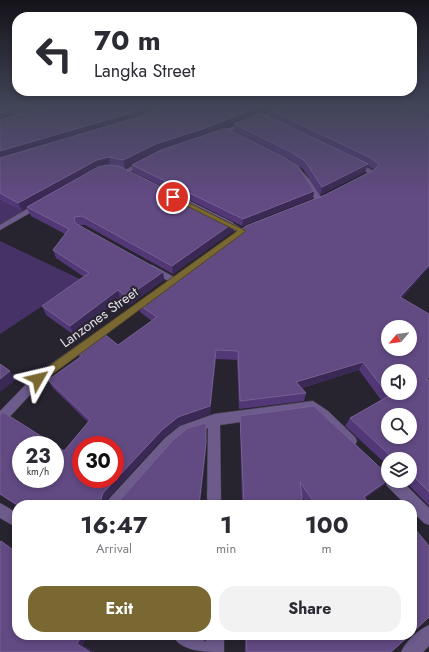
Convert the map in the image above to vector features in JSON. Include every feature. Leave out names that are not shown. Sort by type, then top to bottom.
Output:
[{"type":"street","points":[[211,137],[215,135]]},
{"type":"street","points":[[126,173],[131,168],[152,157]]},
{"type":"street","points":[[350,160],[372,172],[369,176],[355,183]]},
{"type":"street","points":[[287,162],[300,171],[308,181],[319,200]]},
{"type":"street","points":[[0,228],[47,202]]},
{"type":"street","points":[[215,217],[243,232]]},
{"type":"street","points":[[147,265],[173,280]]},
{"type":"street","name":"Lanzones Street","points":[[0,419],[38,379],[154,294]]},
{"type":"street","points":[[117,500],[169,442],[184,430],[214,420],[313,406],[362,451]]},
{"type":"street","points":[[214,420],[214,500]]},
{"type":"street","points":[[398,488],[411,500]]},
{"type":"street","points":[[417,506],[429,518]]},
{"type":"street","points":[[0,510],[12,518]]},
{"type":"street","points":[[410,652],[429,634]]},
{"type":"street","points":[[188,640],[205,652]]},
{"type":"street","points":[[215,640],[215,652]]},
{"type":"shaded area","points":[[55,176],[79,189],[0,225],[0,201]]},
{"type":"shaded area","points":[[0,241],[82,280],[0,334]]},
{"type":"building","points":[[0,135],[53,135],[0,151]]},
{"type":"building","points":[[76,135],[182,135],[156,144],[123,160],[109,157],[97,160],[18,203],[0,193],[0,158]]},
{"type":"building","points":[[204,135],[241,135],[298,166],[314,191],[243,219],[132,165],[161,150]]},
{"type":"building","points":[[257,135],[308,135],[368,164],[322,187],[305,161],[291,152]]},
{"type":"building","points":[[324,135],[429,135],[429,265],[400,297],[429,314],[429,377],[426,380],[429,380],[429,492],[417,480],[417,452],[386,452],[350,418],[382,400],[417,400],[417,364],[381,364],[381,386],[363,362],[296,382],[306,393],[240,401],[238,351],[216,350],[210,406],[178,417],[162,430],[124,471],[124,436],[77,436],[90,420],[48,380],[82,356],[77,352],[103,333],[118,345],[157,317],[138,304],[246,226],[325,195],[374,170],[379,164],[369,157]]},
{"type":"building","points":[[108,165],[119,166],[233,223],[172,266],[82,216],[74,217],[75,223],[163,272],[127,297],[118,290],[70,326],[42,306],[89,273],[53,250],[69,229],[27,207],[98,167]]},
{"type":"building","points":[[0,364],[10,371],[0,379]]},
{"type":"building","points":[[314,406],[381,468],[381,485],[364,497],[367,500],[313,500],[300,482],[302,500],[244,500],[240,416]]},
{"type":"building","points":[[3,412],[41,436],[12,436],[12,488],[64,488],[64,451],[72,441],[72,488],[108,488],[103,493],[102,500],[12,500],[12,501],[0,494],[0,415]]},
{"type":"building","points":[[206,423],[206,443],[200,500],[120,500],[173,440],[188,428]]},
{"type":"building","points":[[417,531],[429,546],[429,617],[417,628]]},
{"type":"building","points":[[1,541],[12,549],[12,640],[79,640],[77,644],[90,652],[0,652]]},
{"type":"building","points":[[246,640],[404,640],[391,652],[247,652]]},
{"type":"route","points":[[38,379],[242,231],[173,197]]}]
